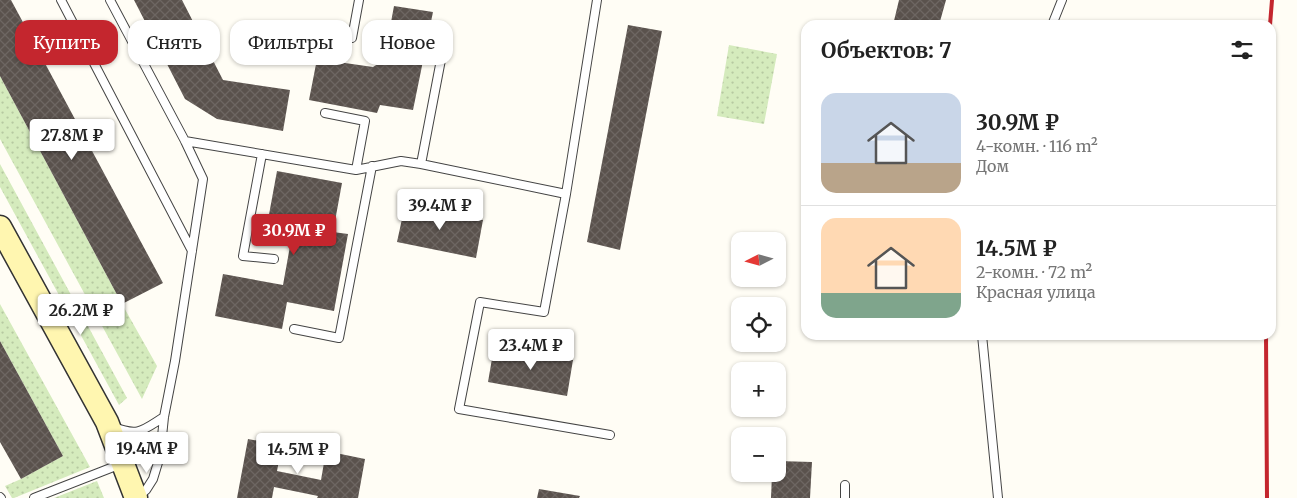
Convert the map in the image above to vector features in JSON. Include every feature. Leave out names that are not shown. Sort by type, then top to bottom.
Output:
[{"type":"main road","points":[[0,227],[107,422],[137,498]]},
{"type":"lane","points":[[62,0],[192,251]]},
{"type":"lane","points":[[110,0],[185,141],[203,179],[164,417],[160,456],[154,480],[137,498]]},
{"type":"lane","points":[[352,38],[359,0]]},
{"type":"lane","points":[[597,0],[566,194],[544,312],[480,302],[459,409],[610,435]]},
{"type":"lane","points":[[1054,20],[1062,0]]},
{"type":"lane","points":[[421,164],[440,65]]},
{"type":"lane","points":[[325,113],[365,121],[356,170]]},
{"type":"lane","points":[[185,141],[356,170],[401,161],[566,194]]},
{"type":"lane","points":[[262,154],[243,256],[274,259]]},
{"type":"lane","points":[[294,329],[339,338],[372,166]]},
{"type":"lane","points":[[982,340],[998,498]]},
{"type":"lane","points":[[107,422],[113,427],[122,430],[138,432],[164,417]]},
{"type":"lane","points":[[34,498],[123,463]]},
{"type":"lane","points":[[845,485],[845,498]]},
{"type":"green space","points":[[729,45],[777,54],[764,124],[717,116]]},
{"type":"green space","points":[[0,76],[157,366],[142,399],[0,139]]},
{"type":"green space","points":[[0,164],[127,398],[119,405],[0,187]]},
{"type":"green space","points":[[0,304],[90,467],[14,498],[12,498],[5,486],[63,456],[0,341]]},
{"type":"green space","points":[[97,481],[104,498],[54,498]]},
{"type":"building","points":[[0,0],[11,0],[22,20],[15,20],[15,65],[46,65],[163,283],[122,304],[0,76]]},
{"type":"building","points":[[134,0],[182,0],[192,20],[144,20]]},
{"type":"building","points":[[899,0],[946,0],[940,20],[894,20]]},
{"type":"building","points":[[394,6],[433,12],[431,20],[391,20]]},
{"type":"building","points":[[628,25],[662,31],[620,250],[587,242]]},
{"type":"building","points":[[352,64],[373,67],[376,65],[422,65],[413,110],[380,105],[377,113],[309,100],[316,65]]},
{"type":"building","points":[[167,65],[215,65],[223,80],[290,90],[283,131],[217,119],[185,99]]},
{"type":"building","points":[[277,171],[342,183],[333,232],[348,234],[334,311],[287,302],[282,329],[215,316],[223,274],[283,285],[294,224],[268,220]]},
{"type":"building","points":[[405,205],[483,220],[476,258],[397,242]]},
{"type":"building","points":[[0,341],[63,456],[21,479],[0,442]]},
{"type":"building","points":[[494,347],[573,360],[567,396],[488,382]]},
{"type":"building","points":[[248,439],[282,445],[277,471],[321,480],[326,451],[365,459],[358,498],[317,498],[318,496],[274,487],[272,498],[237,498]]},
{"type":"building","points":[[786,461],[812,462],[810,498],[771,498],[772,482],[786,482]]},
{"type":"building","points":[[539,489],[580,496],[579,498],[537,498]]},
{"type":"railway","points":[[1270,20],[1272,0]]},
{"type":"railway","points":[[1266,340],[1267,498]]}]
